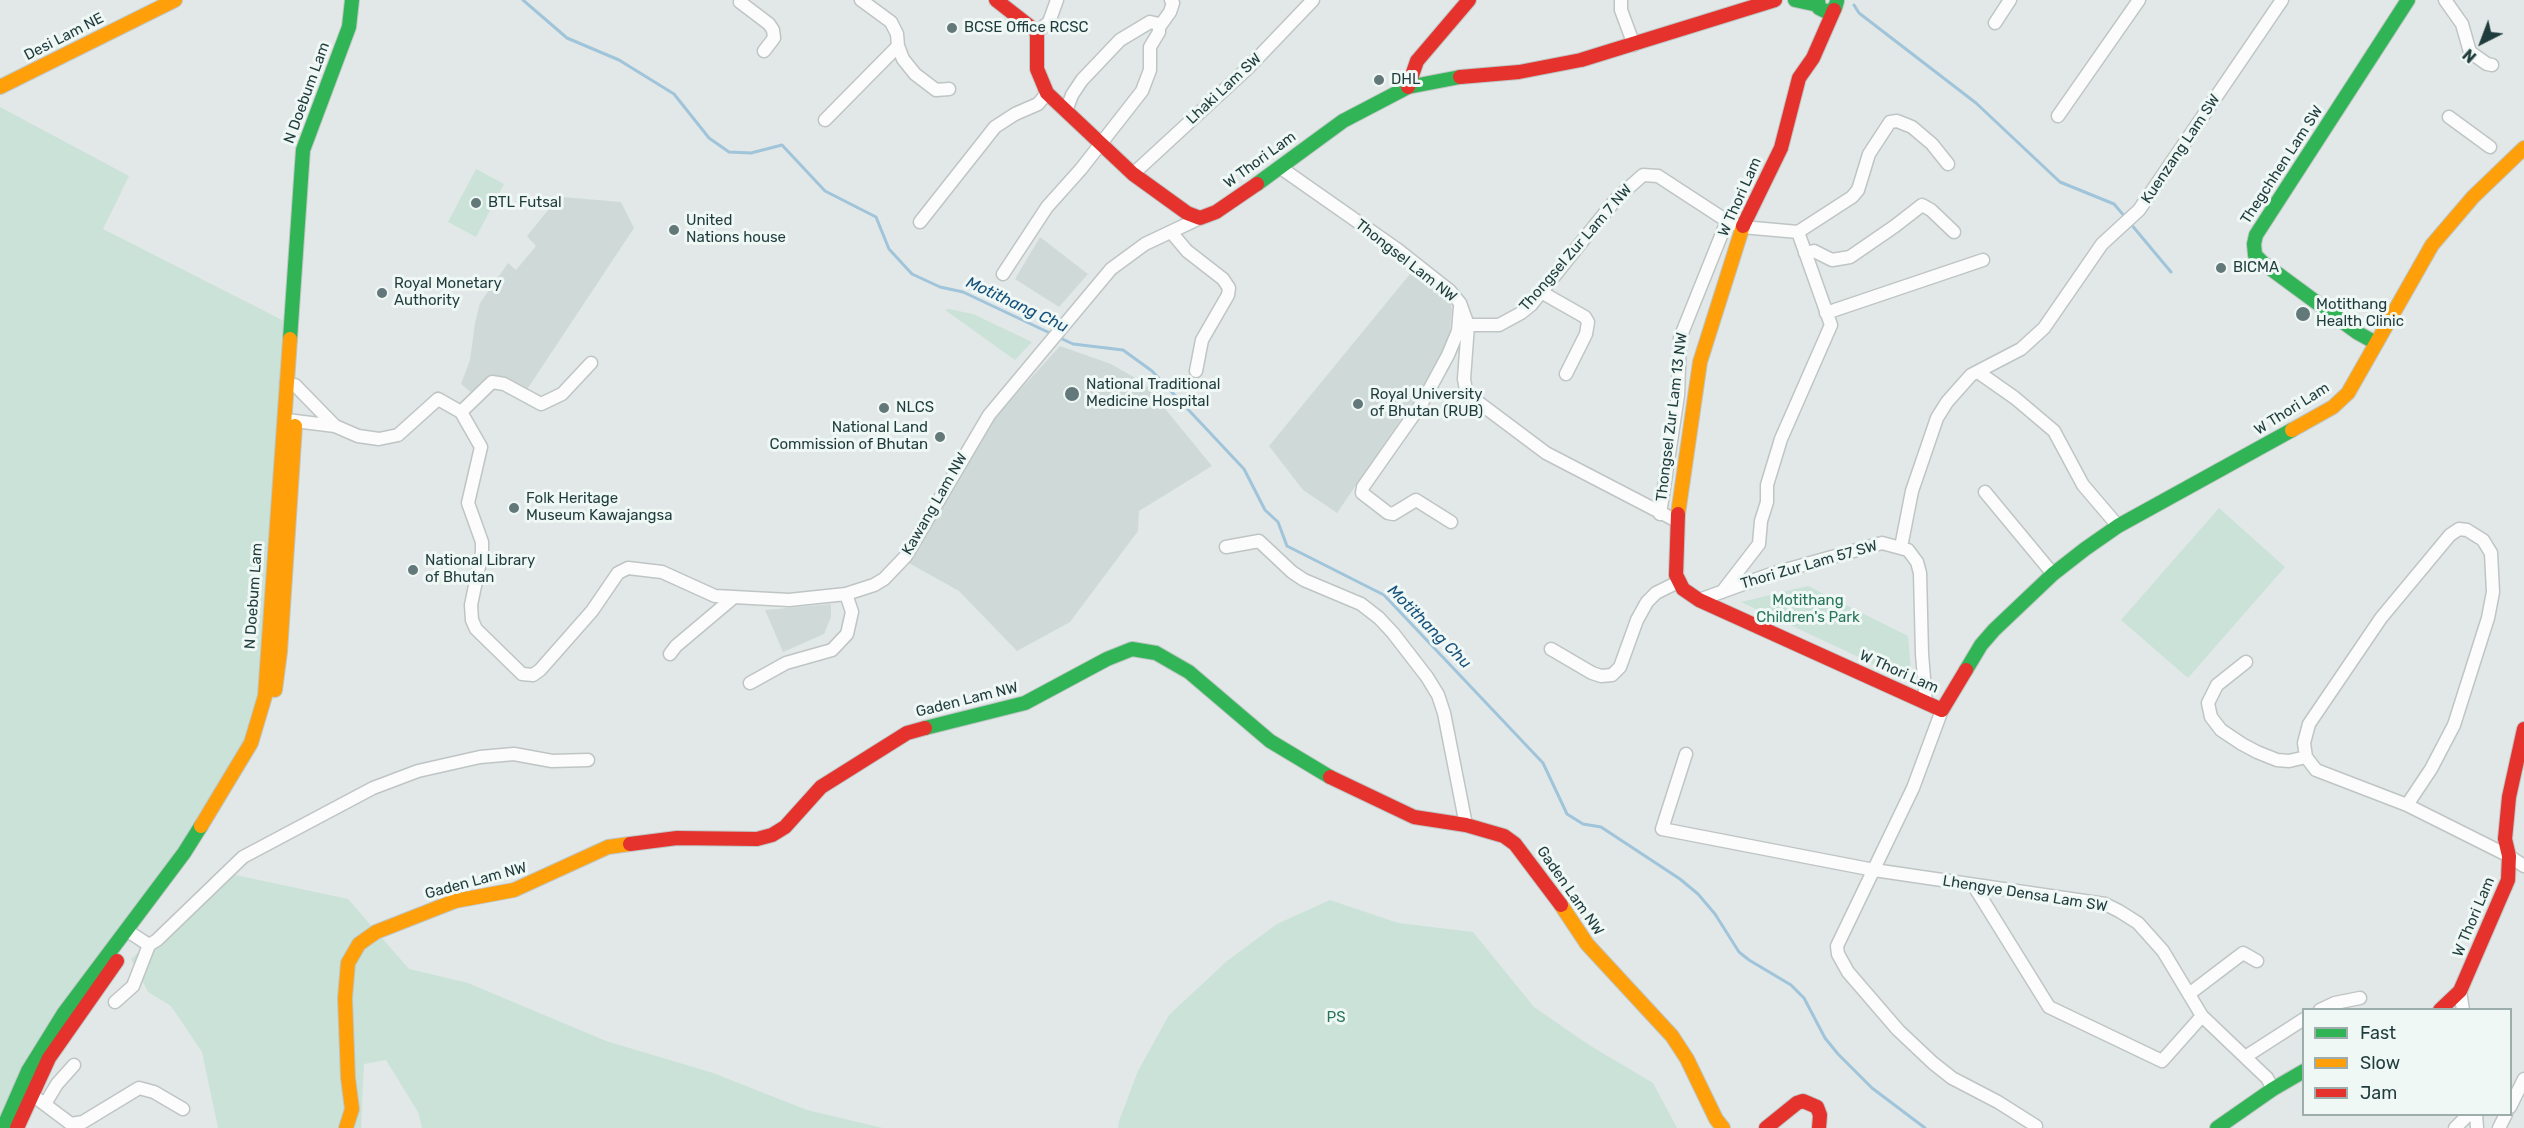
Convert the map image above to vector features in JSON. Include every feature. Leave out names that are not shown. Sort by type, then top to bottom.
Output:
[{"type":"main road","name":"Desi Lam NE","points":[[0,87],[175,0]]},
{"type":"main road","name":"N Doebum Lam","points":[[3,1128],[28,1071],[64,1013],[130,933],[242,781],[261,744],[273,705],[280,652],[303,150],[349,27],[352,0]]},
{"type":"main road","name":"N Doebum Lam","points":[[291,384],[311,149],[350,52],[364,0]]},
{"type":"main road","points":[[996,0],[1036,32],[1037,69],[1047,93],[1133,174],[1187,213],[1200,218]]},
{"type":"main road","points":[[1408,87],[1417,61],[1469,0]]},
{"type":"main road","name":"W Thori Lam","points":[[1200,218],[1216,212],[1281,168],[1343,121],[1408,87],[1465,76],[1519,72],[1581,60],[1634,45],[1706,19],[1774,0]]},
{"type":"main road","name":"W Thori Lam","points":[[1795,0],[1830,4],[1823,38],[1799,78],[1781,148],[1742,227],[1700,362],[1677,521],[1675,566],[1678,582],[1683,589],[1699,600],[1942,710],[1981,645],[2053,574],[2118,526],[2333,407],[2355,384],[2432,245],[2473,197],[2524,148]]},
{"type":"main road","name":"Thegchhen Lam SW","points":[[2376,343],[2358,333],[2262,263],[2255,255],[2254,244],[2256,235],[2408,0]]},
{"type":"main road","name":"Gaden Lam NW","points":[[345,1128],[352,1109],[348,1078],[345,998],[348,963],[359,944],[376,932],[455,901],[498,895],[522,887],[608,847],[677,838],[757,839],[772,835],[785,827],[821,787],[907,732],[1025,703],[1107,659],[1132,649],[1156,652],[1189,672],[1270,741],[1354,790],[1413,818],[1466,825],[1504,836],[1515,844],[1587,944],[1672,1036],[1688,1059],[1716,1119],[1723,1128]]},
{"type":"main road","name":"W Thori Lam","points":[[2460,991],[2508,880],[2509,856],[2505,838],[2509,797],[2524,729]]},
{"type":"main road","name":"N Doebum Lam","points":[[16,1128],[49,1058],[130,933]]},
{"type":"main road","points":[[2442,1008],[2460,991]]},
{"type":"main road","points":[[2217,1128],[2273,1089],[2302,1072]]},
{"type":"main road","points":[[1767,1128],[1797,1103],[1803,1101],[1812,1102],[1817,1107],[1819,1128]]},
{"type":"street","points":[[741,0],[740,2],[769,24],[773,30],[774,38],[764,51]]},
{"type":"street","points":[[861,0],[891,22],[897,33],[898,46],[903,60],[926,84],[936,90],[949,89]]},
{"type":"street","points":[[1036,32],[1049,22],[1057,0]]},
{"type":"street","points":[[1003,274],[1036,222],[1081,169],[1099,143],[1133,105],[1142,91],[1150,70],[1150,47],[1170,12],[1173,3],[1171,0]]},
{"type":"street","name":"Lhaki Lam SW","points":[[1133,174],[1248,68],[1312,0]]},
{"type":"street","points":[[1621,0],[1621,10],[1634,45]]},
{"type":"street","points":[[1995,23],[2010,0]]},
{"type":"street","points":[[2058,116],[2139,0]]},
{"type":"street","name":"Kuenzang Lam SW","points":[[1901,547],[1912,491],[1937,418],[1947,402],[1971,375],[2021,349],[2035,338],[2056,313],[2102,244],[2139,210],[2282,0]]},
{"type":"street","points":[[2445,0],[2462,24],[2470,52],[2492,65]]},
{"type":"street","points":[[1066,111],[1072,95],[1082,80],[1120,40],[1150,22],[1157,22],[1160,26]]},
{"type":"street","points":[[825,120],[898,46]]},
{"type":"street","points":[[920,222],[995,127],[1014,114],[1038,104],[1047,93]]},
{"type":"street","points":[[2449,117],[2490,147]]},
{"type":"street","points":[[1722,592],[1759,544],[1761,521],[1767,502],[1767,485],[1781,439],[1831,325],[1798,232],[1852,197],[1858,190],[1869,154],[1890,122],[1897,121],[1912,127],[1932,144],[1948,164]]},
{"type":"street","name":"Thongsel Lam NW","points":[[1281,168],[1398,250],[1450,291],[1460,303],[1468,325],[1464,379],[1466,390],[1474,399],[1546,453],[1677,521]]},
{"type":"street","name":"Thongsel Zur Lam 7 NW","points":[[1468,325],[1499,325],[1509,321],[1530,305],[1617,198],[1643,176],[1650,174],[1658,176],[1727,221],[1742,227],[1798,232]]},
{"type":"street","points":[[1805,253],[1814,251],[1832,260],[1850,256],[1922,205],[1931,210],[1954,232]]},
{"type":"street","name":"Kawang Lam NW","points":[[461,412],[481,447],[468,503],[482,542],[471,605],[472,620],[476,629],[522,674],[533,675],[540,670],[592,611],[608,586],[622,570],[638,568],[662,572],[715,596],[733,598],[789,600],[846,594],[874,585],[899,565],[989,415],[1122,259],[1144,244],[1200,218]]},
{"type":"street","name":"Thongsel Zur Lam 13 NW","points":[[1660,514],[1678,394],[1680,338],[1727,221]]},
{"type":"street","points":[[1171,232],[1187,251],[1223,279],[1229,288],[1228,295],[1203,340],[1196,371]]},
{"type":"street","points":[[1826,313],[1983,260]]},
{"type":"street","points":[[1541,292],[1585,317],[1588,322],[1586,334],[1566,374]]},
{"type":"street","points":[[1451,522],[1416,500],[1393,514],[1388,513],[1362,492],[1363,487],[1422,403],[1448,355],[1458,332],[1460,303]]},
{"type":"street","points":[[290,420],[335,426],[358,436],[379,439],[398,435],[438,399],[461,412],[492,382],[504,384],[541,404],[562,394],[591,363]]},
{"type":"street","points":[[1978,372],[2024,405],[2054,431],[2083,485],[2118,526]]},
{"type":"street","points":[[291,384],[335,426]]},
{"type":"street","points":[[1985,492],[2053,574]]},
{"type":"street","points":[[2407,805],[2431,769],[2454,725],[2488,618],[2493,592],[2491,553],[2483,540],[2475,533],[2459,530],[2450,535],[2381,618],[2309,724],[2304,743],[2306,757],[2316,770],[2407,805],[2509,856],[2524,866]]},
{"type":"street","points":[[1226,548],[1259,541],[1292,572],[1304,580],[1361,604],[1393,633],[1438,695],[1444,713],[1466,825]]},
{"type":"street","name":"Thori Zur Lam 57 SW","points":[[1699,600],[1771,574],[1882,543],[1901,547]]},
{"type":"street","points":[[1901,547],[1908,550],[1917,562],[1920,573],[1926,703]]},
{"type":"street","points":[[1551,649],[1592,673],[1600,676],[1612,675],[1620,667],[1637,620],[1647,602],[1656,593],[1678,582]]},
{"type":"street","points":[[750,683],[786,663],[832,650],[846,634],[852,612],[846,594]]},
{"type":"street","points":[[670,654],[676,646],[733,598]]},
{"type":"street","points":[[2246,662],[2217,685],[2208,703],[2211,717],[2221,730],[2257,752],[2277,760],[2306,757]]},
{"type":"street","points":[[1942,710],[1913,788],[1837,946],[1842,962],[1903,1035],[1933,1063],[1952,1078],[1998,1102],[2036,1126]]},
{"type":"street","points":[[115,1002],[133,986],[149,945],[157,940],[243,857],[373,788],[418,771],[480,757],[514,754],[552,761],[588,760]]},
{"type":"street","name":"Lhengye Densa Lam SW","points":[[1686,754],[1662,829],[1874,870],[2104,904],[2119,911],[2138,923],[2163,951],[2202,1016],[2267,1078],[2273,1089]]},
{"type":"street","points":[[1974,886],[2049,1007],[2162,1061],[2202,1016]]},
{"type":"street","points":[[130,933],[149,945]]},
{"type":"street","points":[[2190,994],[2243,953],[2257,961]]},
{"type":"street","points":[[2460,991],[2463,1008]]},
{"type":"street","points":[[2324,1008],[2335,1003],[2361,998]]},
{"type":"street","points":[[2245,1057],[2302,1020]]},
{"type":"street","points":[[45,1104],[57,1084],[74,1065]]},
{"type":"street","points":[[2512,1105],[2524,1079]]},
{"type":"street","points":[[31,1094],[71,1124],[83,1122],[139,1088],[154,1092],[183,1109]]},
{"type":"street","points":[[2230,1128],[2238,1113]]},
{"type":"street","points":[[2455,1128],[2467,1116]]},
{"type":"shaded area","points":[[562,197],[621,202],[634,228],[520,400],[489,376],[474,395],[461,384],[470,360],[480,303],[508,263],[516,270],[536,246],[527,236],[557,199]]},
{"type":"shaded area","points":[[1040,237],[1088,274],[1059,307],[1015,279]]},
{"type":"shaded area","name":"Royal University of Bhutan (RUB)","points":[[1414,269],[1450,298],[1452,310],[1449,339],[1437,367],[1337,513],[1303,490],[1269,446]]},
{"type":"shaded area","points":[[1060,346],[1111,364],[1144,383],[1212,466],[1139,511],[1138,531],[1070,622],[1017,651],[959,591],[907,562],[986,427]]},
{"type":"shaded area","points":[[831,604],[831,617],[824,634],[783,652],[765,610]]},
{"type":"green space","points":[[0,107],[129,176],[103,229],[286,322],[259,721],[0,1128]]},
{"type":"green space","name":"BTL Futsal","points":[[476,169],[504,184],[476,237],[448,222]]},
{"type":"green space","points":[[945,310],[973,314],[1032,342],[1015,360]]},
{"type":"green space","points":[[2219,508],[2285,567],[2188,678],[2121,620]]},
{"type":"green space","name":"Motithang Children's Park","points":[[1808,586],[1908,636],[1912,682],[1741,602]]},
{"type":"green space","points":[[226,873],[348,899],[409,969],[468,983],[606,1041],[713,1073],[807,1110],[883,1128],[422,1128],[418,1112],[386,1060],[364,1064],[361,1128],[218,1128],[202,1052],[171,1006],[148,992],[131,959]]},
{"type":"green space","name":"PS","points":[[1330,900],[1398,923],[1473,932],[1534,1007],[1589,1045],[1653,1083],[1677,1128],[1118,1128],[1138,1071],[1169,1015],[1227,961],[1277,924]]},
{"type":"waterway","name":"Motithang Chu","points":[[523,0],[567,38],[619,60],[674,94],[709,138],[729,152],[751,153],[782,145],[825,191],[876,217],[889,249],[912,274],[940,287],[963,292],[1052,334]]},
{"type":"waterway","points":[[1854,5],[1859,13],[1976,103],[2060,182],[2114,204],[2126,218]]},
{"type":"waterway","points":[[2130,223],[2171,272]]},
{"type":"waterway","name":"Motithang Chu","points":[[1058,337],[1073,344],[1123,350],[1152,371],[1244,469],[1265,510],[1278,522],[1287,546],[1384,595],[1543,763],[1567,814],[1583,824],[1601,827],[1680,879],[1698,894],[1715,914],[1739,952],[1791,985],[1804,998],[1825,1038],[1838,1054],[1872,1088],[1925,1128]]},
{"type":"traffic: fast","points":[[290,339],[303,150],[349,27],[352,0]]},
{"type":"traffic: fast","points":[[1795,0],[1818,5]]},
{"type":"traffic: fast","points":[[1818,0],[1819,8],[1827,12],[1835,8],[1837,1]]},
{"type":"traffic: fast","points":[[2376,343],[2358,333],[2263,263],[2255,255],[2254,244],[2256,235],[2408,0]]},
{"type":"traffic: fast","points":[[1257,184],[1343,121],[1408,87],[1460,77]]},
{"type":"traffic: fast","points":[[1966,670],[1981,645],[1994,630],[2053,574],[2085,549],[2118,526],[2292,430]]},
{"type":"traffic: fast","points":[[925,728],[1025,703],[1107,659],[1132,649],[1156,653],[1189,672],[1270,741],[1330,777]]},
{"type":"traffic: fast","points":[[3,1128],[28,1071],[64,1013],[184,853],[201,826]]},
{"type":"traffic: fast","points":[[2217,1128],[2273,1089],[2302,1072]]},
{"type":"traffic: slow","points":[[0,87],[175,0]]},
{"type":"traffic: slow","points":[[2292,430],[2333,407],[2348,393],[2432,245],[2473,197],[2524,148]]},
{"type":"traffic: slow","points":[[1678,514],[1700,362],[1743,226]]},
{"type":"traffic: slow","points":[[201,826],[251,743],[265,696],[290,339]]},
{"type":"traffic: slow","points":[[275,690],[280,652],[295,426]]},
{"type":"traffic: slow","points":[[346,1128],[352,1109],[348,1078],[345,998],[348,963],[359,944],[376,932],[455,901],[514,890],[608,847],[630,844]]},
{"type":"traffic: slow","points":[[1561,905],[1587,944],[1672,1036],[1687,1059],[1716,1119],[1723,1128]]},
{"type":"traffic: jam","points":[[996,0],[1037,32],[1037,69],[1047,93],[1133,174],[1187,213],[1200,218],[1216,212],[1257,184]]},
{"type":"traffic: jam","points":[[1408,87],[1417,61],[1469,0]]},
{"type":"traffic: jam","points":[[1460,77],[1519,72],[1581,60],[1775,0]]},
{"type":"traffic: jam","points":[[1743,226],[1781,148],[1799,78],[1813,58],[1834,10]]},
{"type":"traffic: jam","points":[[1678,514],[1676,575],[1683,589],[1699,600],[1942,710],[1966,670]]},
{"type":"traffic: jam","points":[[630,844],[677,838],[757,839],[772,835],[785,827],[821,787],[907,733],[925,728]]},
{"type":"traffic: jam","points":[[2442,1008],[2460,991],[2508,880],[2509,856],[2505,839],[2509,797],[2524,729]]},
{"type":"traffic: jam","points":[[1330,777],[1414,817],[1466,825],[1504,836],[1515,844],[1561,905]]},
{"type":"traffic: jam","points":[[17,1128],[49,1058],[117,961]]},
{"type":"traffic: jam","points":[[1766,1128],[1797,1103],[1803,1101],[1817,1107],[1820,1115],[1819,1128]]},
{"type":"place","name":"BCSE Office RCSC","points":[[952,28]]},
{"type":"place","name":"DHL","points":[[1379,80]]},
{"type":"place","name":"BTL Futsal","points":[[476,203]]},
{"type":"place","name":"United Nations house","points":[[674,230]]},
{"type":"place","name":"BICMA","points":[[2221,268]]},
{"type":"place","name":"Royal Monetary Authority","points":[[382,293]]},
{"type":"place","name":"Motithang Health Clinic","points":[[2303,314]]},
{"type":"place","name":"National Traditional Medicine Hospital","points":[[1072,394]]},
{"type":"place","name":"Royal University of Bhutan (RUB)","points":[[1358,404]]},
{"type":"place","name":"NLCS","points":[[884,408]]},
{"type":"place","name":"National Land Commission of Bhutan","points":[[940,437]]},
{"type":"place","name":"Folk Heritage Museum Kawajangsa","points":[[514,508]]},
{"type":"place","name":"National Library of Bhutan","points":[[413,570]]}]
